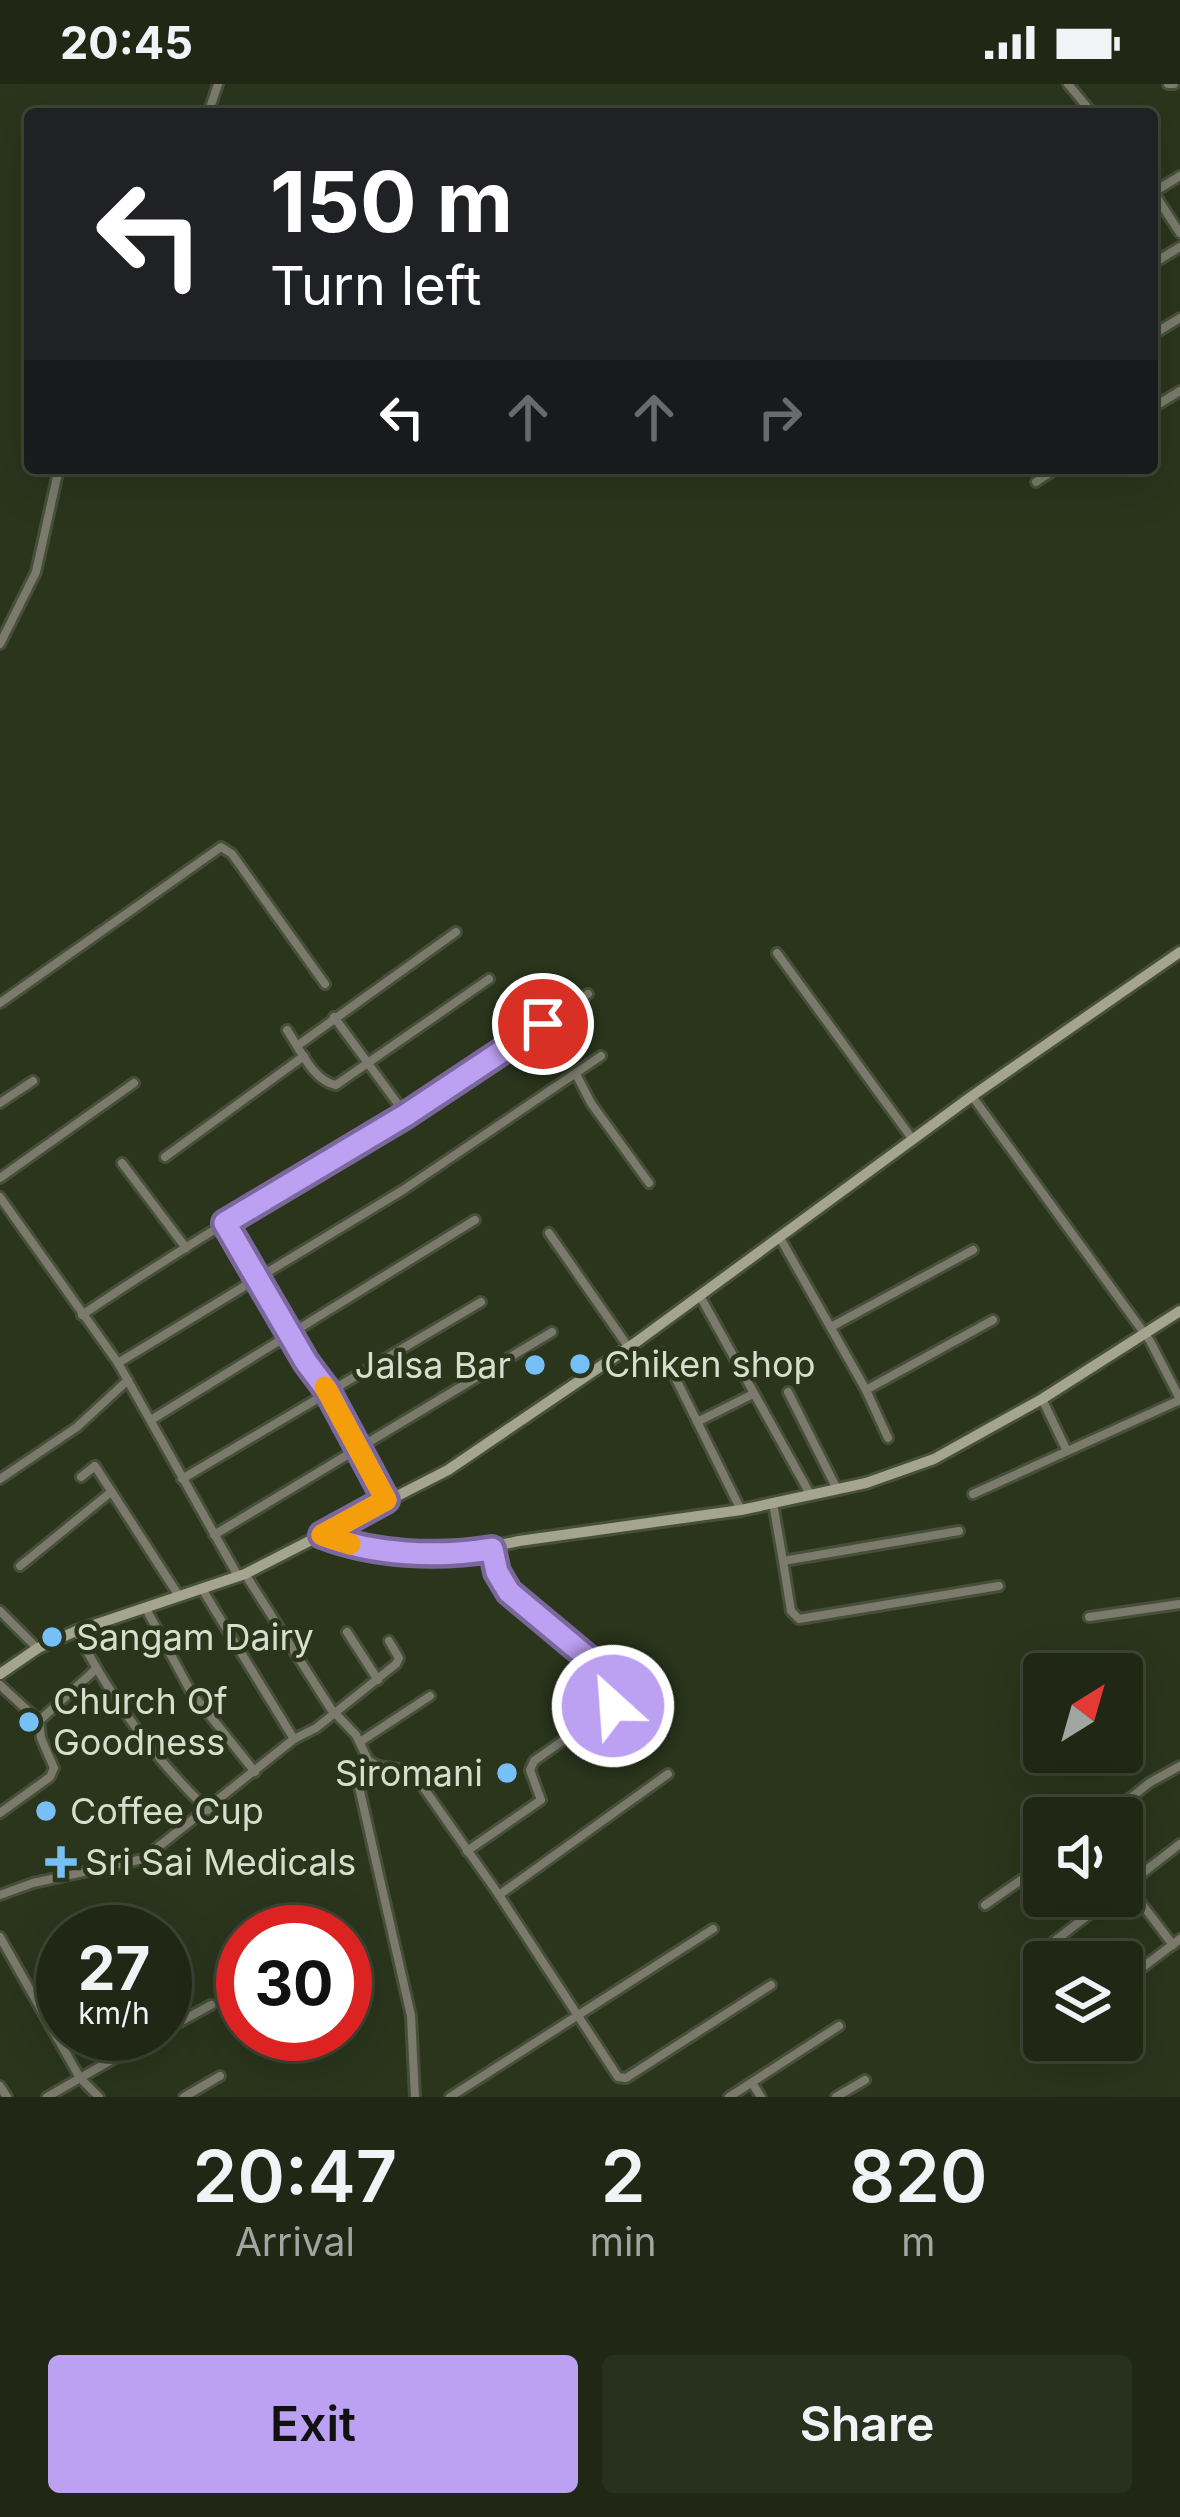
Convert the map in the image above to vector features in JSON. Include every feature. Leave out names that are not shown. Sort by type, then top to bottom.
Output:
[{"type":"main road","points":[[0,1674],[38,1648],[76,1631],[241,1575],[448,1470],[628,1348],[971,1096],[1180,952]]},
{"type":"main road","points":[[322,1535],[364,1546],[456,1554],[741,1510],[881,1479],[934,1459],[1042,1399],[1180,1311]]},
{"type":"street","points":[[1158,201],[1180,233]]},
{"type":"street","points":[[0,644],[35,572],[58,474]]},
{"type":"street","points":[[1036,482],[1048,474]]},
{"type":"street","points":[[0,1003],[220,847],[232,854],[326,984]]},
{"type":"street","points":[[297,1046],[456,932]]},
{"type":"street","points":[[777,953],[914,1140]]},
{"type":"street","points":[[287,1030],[319,1077],[330,1085],[489,979]]},
{"type":"street","points":[[82,1315],[406,1115],[588,994]]},
{"type":"street","points":[[334,1017],[406,1115]]},
{"type":"street","points":[[165,1157],[304,1056]]},
{"type":"street","points":[[118,1363],[403,1190],[601,1056]]},
{"type":"street","points":[[576,1074],[591,1103],[649,1183]]},
{"type":"street","points":[[0,1103],[33,1081]]},
{"type":"street","points":[[0,1178],[134,1084]]},
{"type":"street","points":[[971,1096],[1144,1332],[1180,1400],[973,1494]]},
{"type":"street","points":[[122,1163],[186,1248]]},
{"type":"street","points":[[1,1200],[118,1363],[214,1535],[336,1712],[372,1763],[398,1766],[416,1778],[499,1895],[615,2074],[626,2078],[771,1985]]},
{"type":"street","points":[[151,1420],[475,1220]]},
{"type":"street","points":[[225,1223],[327,1390],[386,1500]]},
{"type":"street","points":[[549,1233],[628,1348]]},
{"type":"street","points":[[780,1238],[888,1438]]},
{"type":"street","points":[[831,1328],[973,1250]]},
{"type":"street","points":[[699,1294],[810,1494]]},
{"type":"street","points":[[182,1479],[481,1302]]},
{"type":"street","points":[[866,1390],[993,1320]]},
{"type":"street","points":[[214,1535],[552,1332]]},
{"type":"street","points":[[663,1353],[741,1510]]},
{"type":"street","points":[[0,1479],[77,1427],[128,1381]]},
{"type":"street","points":[[788,1392],[837,1489]]},
{"type":"street","points":[[697,1422],[753,1394]]},
{"type":"street","points":[[1042,1399],[1066,1449]]},
{"type":"street","points":[[81,1477],[94,1466],[179,1596]]},
{"type":"street","points":[[20,1566],[111,1492]]},
{"type":"street","points":[[773,1502],[791,1611],[799,1618],[999,1586]]},
{"type":"street","points":[[782,1561],[959,1531]]},
{"type":"street","points":[[467,1851],[541,1800],[530,1770],[534,1761],[613,1706],[620,1694],[612,1678],[509,1592],[497,1572],[492,1549]]},
{"type":"street","points":[[201,1588],[294,1739]]},
{"type":"street","points":[[1089,1617],[1180,1604]]},
{"type":"street","points":[[145,1607],[191,1692],[255,1772]]},
{"type":"street","points":[[0,1611],[38,1648]]},
{"type":"street","points":[[76,1631],[172,1776],[208,1810]]},
{"type":"street","points":[[347,1632],[378,1680]]},
{"type":"street","points":[[0,1895],[33,1883],[135,1863],[153,1854],[399,1661],[388,1641]]},
{"type":"street","points":[[39,1721],[97,1669]]},
{"type":"street","points":[[0,1685],[39,1721],[41,1738],[53,1762],[51,1774],[0,1813]]},
{"type":"street","points":[[360,1742],[430,1696]]},
{"type":"street","points":[[1132,1797],[1180,1766]]},
{"type":"street","points":[[499,1895],[668,1774]]},
{"type":"street","points":[[357,1778],[411,2016],[415,2097]]},
{"type":"street","points":[[1143,1870],[1180,1844]]},
{"type":"street","points":[[985,1905],[1023,1879]]},
{"type":"street","points":[[1143,1905],[1176,1942],[1143,1967]]},
{"type":"street","points":[[1055,1941],[1086,1917]]},
{"type":"street","points":[[450,2097],[713,1929]]},
{"type":"street","points":[[0,1937],[80,2078],[99,2097]]},
{"type":"street","points":[[192,2015],[211,2005]]},
{"type":"street","points":[[729,2097],[839,2026]]},
{"type":"street","points":[[47,2097],[110,2061]]},
{"type":"street","points":[[184,2097],[220,2076]]},
{"type":"street","points":[[836,2097],[865,2080]]},
{"type":"street","points":[[752,2083],[760,2097]]},
{"type":"street","points":[[0,2086],[7,2097]]},
{"type":"slow traffic","points":[[325,1387],[386,1500],[322,1535],[350,1544]]},
{"type":"place","name":"Chiken shop","points":[[580,1364]]},
{"type":"place","name":"Jalsa Bar","points":[[535,1365]]},
{"type":"place","name":"Sangam Dairy","points":[[52,1637]]},
{"type":"place","name":"Church Of Goodness","points":[[29,1722]]},
{"type":"place","name":"Siromani","points":[[507,1773]]},
{"type":"place","name":"Coffee Cup","points":[[46,1811]]},
{"type":"place","name":"Sri Sai Medicals","points":[[61,1862]]},
{"type":"route","points":[[543,1024],[406,1115],[225,1223],[327,1390],[386,1500],[322,1535],[416,1553],[492,1549],[497,1572],[509,1592],[612,1678],[620,1694],[613,1706]]}]
